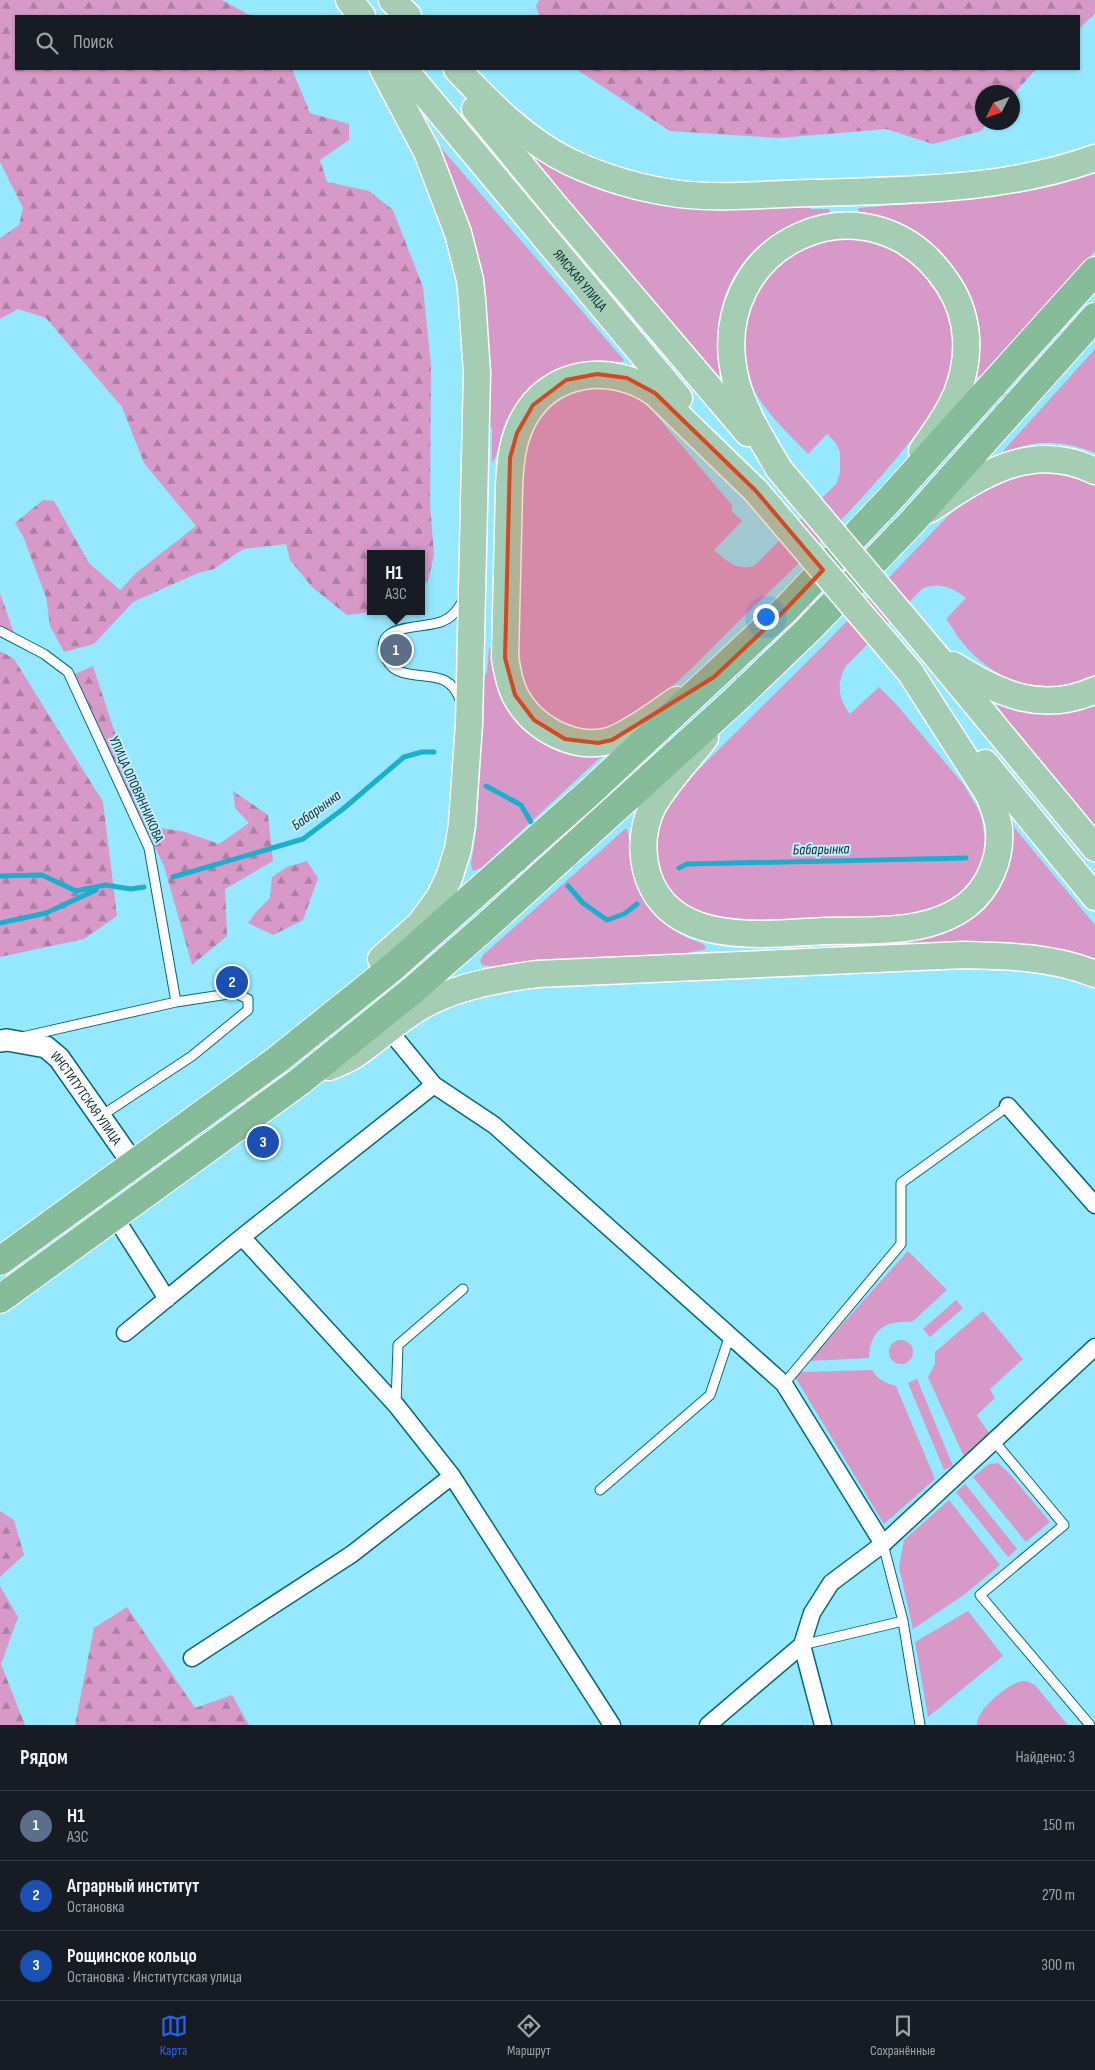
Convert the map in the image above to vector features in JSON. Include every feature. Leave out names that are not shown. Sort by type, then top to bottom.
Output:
[{"type":"highway","points":[[0,1261],[277,1060],[393,967],[458,911],[786,608],[891,498],[1095,271]]},
{"type":"highway","points":[[0,1299],[299,1082],[463,947],[734,701],[809,629],[913,521],[1095,318]]},
{"type":"main road","points":[[348,0],[355,15]]},
{"type":"main road","points":[[348,0],[361,15]]},
{"type":"main road","points":[[388,0],[400,15]]},
{"type":"main road","points":[[392,0],[407,15]]},
{"type":"main road","points":[[277,1060],[311,1018],[398,945],[420,924],[439,898],[449,878],[458,849],[469,724],[477,373],[475,327],[470,280],[458,233],[427,152],[384,70]]},
{"type":"main road","name":"ЯМСКАЯ УЛИЦА","points":[[405,70],[756,491]]},
{"type":"main road","points":[[444,70],[555,206],[932,651],[1095,848]]},
{"type":"main road","points":[[458,70],[496,110],[550,152],[571,163],[620,181],[680,194],[743,195],[955,187],[1039,175],[1095,158]]},
{"type":"main road","points":[[779,470],[748,416],[736,382],[731,352],[733,317],[743,289],[765,259],[794,239],[825,228],[851,226],[874,229],[905,242],[918,251],[941,273],[959,305],[966,333],[966,363],[957,394],[891,498]]},
{"type":"main road","points":[[714,676],[629,732],[612,740],[598,743],[566,739],[550,732],[524,709],[515,695],[508,678],[505,658],[508,486],[514,443],[524,418],[533,405],[554,386],[573,378],[597,374],[627,378],[655,393],[756,491],[910,672],[1095,897]]},
{"type":"main road","points":[[913,521],[976,478],[1003,466],[1034,460],[1056,460],[1074,463],[1095,471]]},
{"type":"main road","points":[[932,651],[981,683],[1013,696],[1028,699],[1061,700],[1078,697],[1095,690]]},
{"type":"main road","points":[[734,701],[659,796],[646,822],[643,836],[645,863],[654,890],[664,903],[675,914],[691,923],[724,932],[751,934],[892,929],[922,925],[937,922],[954,914],[969,904],[982,890],[995,864],[999,848],[1000,831],[989,795],[910,672]]},
{"type":"main road","points":[[299,1082],[352,1056],[428,1002],[450,993],[498,980],[537,974],[964,955],[1015,956],[1047,960],[1079,967],[1095,974]]},
{"type":"street","points":[[388,1029],[434,1085],[494,1125],[784,1384],[883,1544]]},
{"type":"street","name":"ИНСТИТУТСКАЯ УЛИЦА","points":[[4,1040],[46,1047],[59,1058],[134,1165]]},
{"type":"street","points":[[125,1333],[242,1237],[434,1085]]},
{"type":"street","points":[[1008,1106],[1095,1205]]},
{"type":"street","points":[[115,1217],[167,1298]]},
{"type":"street","points":[[242,1237],[396,1405],[452,1476],[612,1725]]},
{"type":"street","points":[[823,1725],[802,1645],[812,1613],[831,1583],[883,1544],[1095,1347]]},
{"type":"street","points":[[192,1658],[352,1554],[452,1476]]},
{"type":"street","points":[[708,1725],[802,1645]]},
{"type":"lane","points":[[469,724],[460,698],[449,682],[435,676],[402,673],[394,669],[384,651],[389,634],[396,629],[441,622],[452,617],[471,586]]},
{"type":"lane","name":"УЛИЦА ОЛОВЯННИКОВА","points":[[0,631],[44,654],[68,672],[149,848],[176,1002]]},
{"type":"lane","points":[[4,1040],[176,1002],[235,993],[248,999],[248,1010],[192,1056],[101,1116]]},
{"type":"lane","points":[[784,1384],[901,1244],[901,1183],[1008,1106]]},
{"type":"lane","points":[[396,1405],[398,1344],[463,1289]]},
{"type":"lane","points":[[600,1490],[710,1395],[730,1335]]},
{"type":"lane","points":[[994,1441],[1064,1525],[980,1595],[1090,1725]]},
{"type":"lane","points":[[883,1544],[904,1621],[920,1725]]},
{"type":"lane","points":[[802,1645],[904,1621]]},
{"type":"highlighted area","points":[[597,374],[627,378],[655,393],[756,491],[823,570],[786,609],[714,677],[612,740],[598,743],[565,739],[534,720],[515,695],[505,658],[510,458],[517,433],[533,405],[566,380]]},
{"type":"green space","points":[[0,0],[222,0],[249,15],[15,15],[15,70],[292,70],[310,113],[349,124],[349,140],[320,160],[327,182],[369,191],[393,210],[423,287],[431,366],[430,503],[434,555],[428,581],[425,584],[425,550],[367,550],[367,612],[347,615],[312,587],[290,560],[286,544],[243,549],[214,569],[198,573],[133,602],[94,644],[64,652],[50,626],[46,597],[23,536],[15,523],[43,500],[54,501],[89,563],[120,590],[137,572],[196,526],[144,463],[122,407],[46,318],[18,309],[0,319],[0,238],[19,225],[23,208],[0,162]]},
{"type":"green space","points":[[539,0],[1095,0],[1095,13],[1080,28],[1080,15],[539,15],[536,6]]},
{"type":"green space","points":[[578,70],[1035,70],[1020,87],[1020,85],[975,85],[975,130],[982,130],[933,144],[886,129],[779,138],[670,131]]},
{"type":"green space","points":[[436,142],[624,360],[622,362],[591,365],[554,375],[536,383],[524,393],[510,413],[492,463],[492,428],[486,422]]},
{"type":"green space","points":[[518,146],[554,164],[805,204],[811,209],[829,209],[831,213],[802,221],[776,233],[755,249],[739,269],[726,292],[719,318],[717,346],[721,376],[719,378]]},
{"type":"green space","points":[[1095,171],[1095,251],[979,377],[977,376],[979,346],[974,322],[961,283],[949,264],[927,242],[902,226],[858,212],[859,208],[883,206],[888,201]]},
{"type":"green space","points":[[835,239],[850,239],[874,243],[894,251],[924,275],[940,296],[950,321],[954,347],[950,373],[937,404],[898,457],[854,507],[691,668],[656,700],[639,713],[605,729],[578,729],[561,723],[539,707],[530,694],[520,659],[521,492],[529,443],[539,422],[554,405],[575,393],[589,389],[597,388],[620,391],[634,396],[646,404],[732,505],[732,511],[742,521],[714,550],[737,566],[754,566],[836,484],[840,473],[840,452],[835,442],[827,434],[808,454],[784,430],[761,402],[751,383],[746,364],[744,345],[750,308],[758,290],[782,261],[802,248]]},
{"type":"green space","points":[[1095,349],[1095,453],[1060,444],[1038,443],[1004,453],[1004,450]]},
{"type":"green space","points":[[1030,471],[1062,472],[1095,486],[1095,675],[1057,686],[1039,686],[1005,677],[975,656],[961,641],[946,619],[966,598],[951,588],[935,585],[923,588],[846,666],[840,684],[843,702],[850,714],[879,687],[896,704],[964,785],[981,814],[985,840],[983,855],[977,871],[969,884],[956,897],[941,907],[909,915],[740,924],[689,910],[667,891],[653,852],[661,815],[680,788],[823,646],[949,515],[984,488]]},
{"type":"green space","points":[[0,593],[14,633],[0,625]]},
{"type":"green space","points":[[489,647],[493,651],[511,712],[528,732],[546,745],[565,752],[601,754],[601,757],[481,868],[473,871],[471,864],[477,826],[484,677],[487,672]]},
{"type":"green space","points":[[0,651],[14,659],[103,802],[117,916],[84,939],[0,957]]},
{"type":"green space","points":[[93,666],[135,794],[155,827],[185,832],[219,844],[249,823],[235,808],[233,791],[268,815],[273,861],[225,889],[227,936],[192,965],[164,866],[72,675]]},
{"type":"green space","points":[[999,704],[1025,712],[1043,714],[1078,711],[1095,706],[1095,830],[1003,719],[1004,715],[997,706]]},
{"type":"green space","points":[[1012,825],[1095,925],[1095,963],[927,946],[922,943],[909,943],[906,940],[952,929],[980,911]]},
{"type":"green space","points":[[625,829],[628,832],[634,877],[647,903],[655,914],[669,926],[684,936],[702,943],[706,948],[685,955],[500,968],[482,965],[480,961],[483,955]]},
{"type":"green space","points":[[307,861],[318,878],[303,920],[273,935],[248,923],[270,898],[272,877],[287,867]]},
{"type":"green space","points":[[908,1251],[947,1290],[912,1322],[894,1323],[881,1329],[872,1340],[869,1358],[809,1361]]},
{"type":"green space","points":[[956,1300],[963,1308],[930,1337],[923,1329]]},
{"type":"green space","points":[[983,1311],[1023,1359],[990,1389],[995,1398],[977,1415],[990,1435],[965,1459],[928,1377],[935,1364],[935,1352]]},
{"type":"green space","points":[[901,1340],[910,1343],[913,1352],[910,1361],[901,1364],[892,1361],[889,1352],[892,1343]]},
{"type":"green space","points":[[872,1370],[888,1384],[896,1386],[935,1479],[884,1524],[795,1377],[801,1372]]},
{"type":"green space","points":[[917,1379],[953,1466],[944,1470],[908,1383]]},
{"type":"green space","points":[[998,1463],[1010,1474],[1050,1522],[1026,1542],[973,1477],[989,1464]]},
{"type":"green space","points":[[965,1484],[1017,1549],[1008,1557],[956,1492]]},
{"type":"green space","points":[[949,1500],[1000,1565],[965,1594],[913,1629],[899,1567],[904,1540]]},
{"type":"green space","points":[[0,1511],[14,1520],[24,1555],[0,1577]]},
{"type":"green space","points":[[0,1586],[18,1617],[1,1664],[25,1725],[0,1725]]},
{"type":"green space","points":[[127,1607],[195,1708],[232,1695],[249,1725],[75,1725],[94,1628]]},
{"type":"green space","points":[[968,1611],[1003,1656],[928,1717],[915,1642]]},
{"type":"green space","points":[[1026,1681],[1035,1685],[1068,1725],[977,1725],[978,1719],[985,1707],[997,1696],[1015,1683]]},
{"type":"waterway","name":"Бабарынка","points":[[173,877],[303,839],[343,809],[404,757],[422,752],[434,752]]},
{"type":"waterway","name":"Бабарынка","points":[[486,786],[521,805],[531,822]]},
{"type":"waterway","name":"Бабарынка","points":[[679,868],[687,864],[966,858]]},
{"type":"waterway","name":"Бабарынка","points":[[0,876],[42,875],[76,891],[105,885],[131,889],[144,887]]},
{"type":"waterway","name":"Бабарынка","points":[[568,886],[583,903],[607,920],[624,914],[637,904]]},
{"type":"waterway","points":[[0,923],[46,913],[96,890]]},
{"type":"place","name":"Н1","points":[[396,650]]},
{"type":"place","name":"Аграрный институт","points":[[232,982]]},
{"type":"place","name":"Рощинское кольцо","points":[[263,1142]]}]
